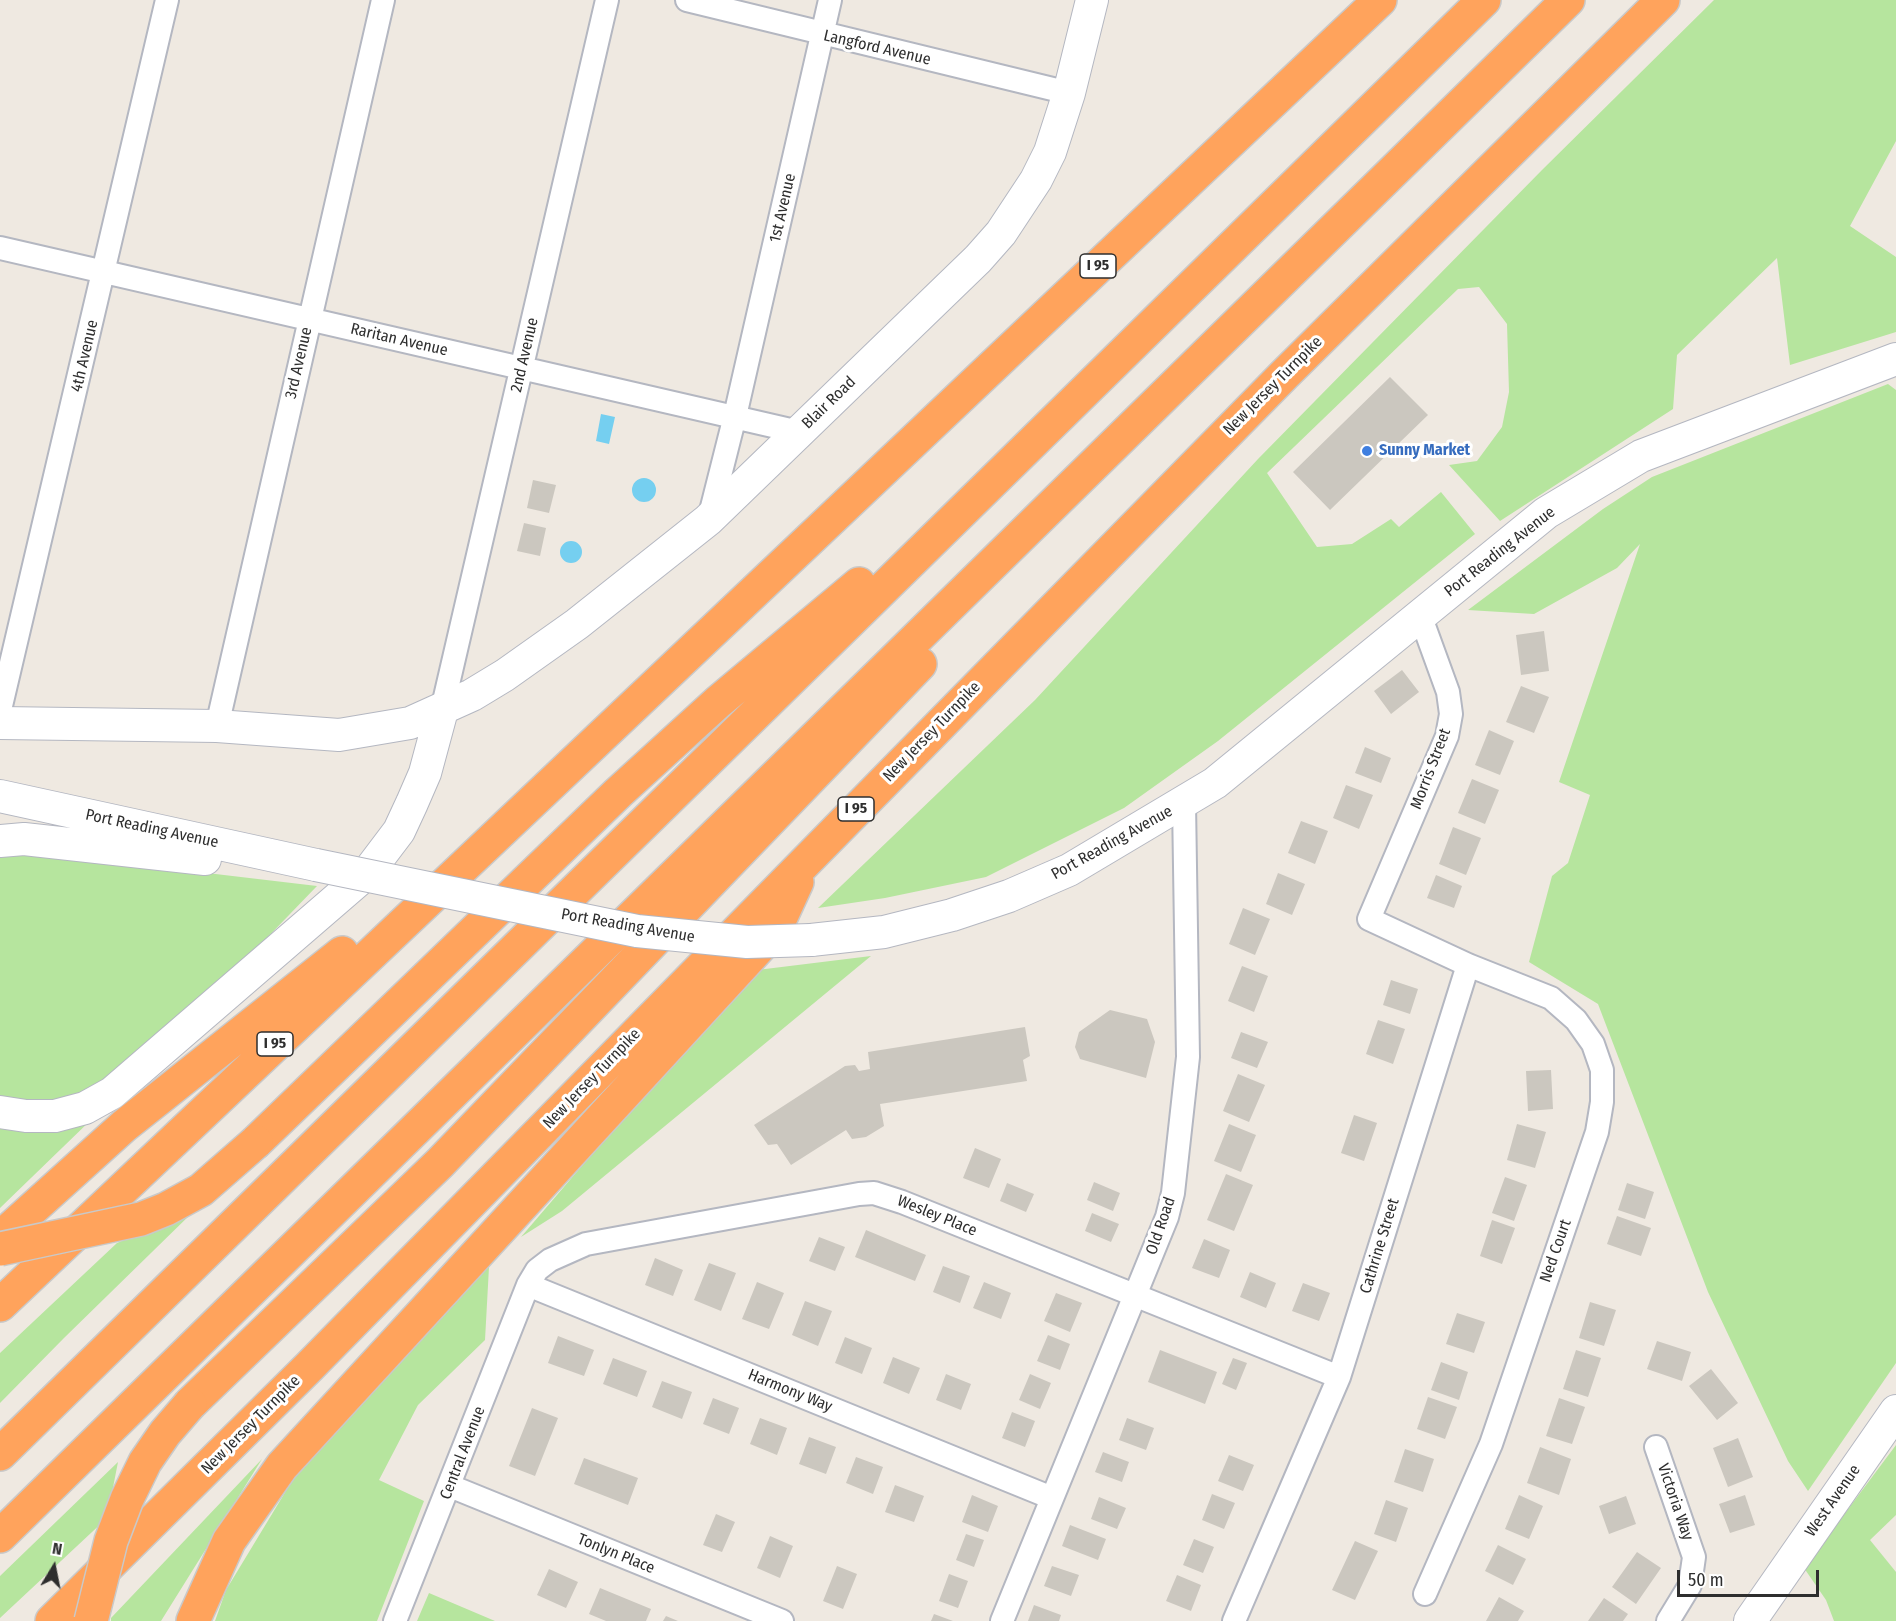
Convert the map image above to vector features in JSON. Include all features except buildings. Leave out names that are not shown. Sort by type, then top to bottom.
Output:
[{"type":"highway","name":"I 95","points":[[0,1305],[1380,0]]},
{"type":"highway","points":[[0,1454],[1484,0]]},
{"type":"highway","points":[[0,1536],[1568,0]]},
{"type":"highway","name":"New Jersey Turnpike","points":[[52,1621],[309,1367],[1284,375],[1663,0]]},
{"type":"highway","points":[[92,1621],[111,1541],[127,1499],[145,1462],[165,1432],[190,1404],[440,1163],[968,613],[1252,310]]},
{"type":"highway","points":[[0,1249],[141,1219],[166,1209],[201,1190],[232,1165],[618,793],[718,702],[1015,458]]},
{"type":"highway","points":[[0,1238],[124,1126],[267,1015],[551,783]]},
{"type":"highway","points":[[193,1621],[229,1541],[282,1466],[775,930],[806,860]]},
{"type":"main road","name":"Blair Road","points":[[442,710],[480,690],[546,647],[708,520],[978,259],[1001,233],[1036,180],[1050,152],[1069,93],[1092,0]]},
{"type":"main road","name":"Port Reading Avenue","points":[[0,796],[316,865],[637,931],[747,942],[811,940],[884,932],[952,915],[1009,896],[1069,870],[1215,783],[1546,513],[1641,456],[1896,360]]},
{"type":"main road","points":[[0,723],[217,726],[339,735],[410,723],[442,710]]},
{"type":"main road","points":[[0,1112],[26,1116],[55,1116],[85,1108],[112,1093],[368,872],[399,831],[412,803],[424,773],[442,710]]},
{"type":"main road","points":[[0,841],[24,839],[225,861],[316,865]]},
{"type":"main road","name":"West Avenue","points":[[1750,1621],[1896,1412]]},
{"type":"street","name":"4th Avenue","points":[[0,710],[105,272],[167,0]]},
{"type":"street","name":"3rd Avenue","points":[[217,726],[308,319],[383,0]]},
{"type":"street","name":"2nd Avenue","points":[[442,710],[607,0]]},
{"type":"street","name":"Langford Avenue","points":[[687,0],[821,35],[1069,93]]},
{"type":"street","name":"1st Avenue","points":[[708,520],[735,416],[830,0]]},
{"type":"street","name":"Raritan Avenue","points":[[0,248],[799,432]]},
{"type":"street","name":"Morris Street","points":[[1420,615],[1448,692],[1451,714],[1447,736],[1369,919],[1468,965]]},
{"type":"street","name":"Old Road","points":[[1002,1621],[1167,1217],[1173,1193],[1188,1057],[1184,802]]},
{"type":"street","name":"Cathrine Street","points":[[1234,1621],[1339,1377],[1468,965]]},
{"type":"street","name":"Ned Court","points":[[1425,1594],[1491,1444],[1597,1132],[1602,1102],[1602,1070],[1593,1044],[1576,1020],[1551,998],[1468,965]]},
{"type":"street","name":"Wesley Place","points":[[528,1285],[537,1270],[550,1260],[586,1244],[874,1193],[1339,1377]]},
{"type":"street","name":"Central Avenue","points":[[395,1621],[528,1285]]},
{"type":"street","name":"Harmony Way","points":[[528,1285],[1052,1498]]},
{"type":"street","name":"Victoria Way","points":[[1656,1447],[1694,1557],[1690,1585],[1668,1621]]},
{"type":"street","name":"Tonlyn Place","points":[[450,1486],[782,1621]]},
{"type":"green space","points":[[1714,0],[1896,0],[1896,141],[1850,226],[1896,257],[1896,332],[1790,365],[1777,258],[1677,355],[1673,409],[1500,521],[1449,465],[1477,461],[1502,427],[1509,392],[1507,324],[1479,287],[1458,289],[1267,473],[1317,547],[1352,544],[1391,519],[1399,527],[1441,492],[1475,534],[1218,741],[1124,808],[986,877],[885,898],[818,908],[1035,700],[1258,459],[1542,170]]},
{"type":"green space","points":[[1888,384],[1896,390],[1896,1363],[1808,1491],[1788,1461],[1708,1292],[1598,1004],[1529,962],[1552,876],[1568,863],[1590,795],[1559,782],[1640,544],[1617,568],[1534,614],[1468,610],[1603,509],[1652,477]]},
{"type":"green space","points":[[0,838],[4,849],[317,886],[94,1117],[0,1208]]},
{"type":"green space","points":[[871,956],[562,1211],[521,1237],[749,971]]},
{"type":"green space","points":[[195,1210],[0,1403],[0,1353],[117,1243]]},
{"type":"green space","points":[[489,1267],[485,1340],[418,1405],[379,1480],[424,1501],[377,1621],[215,1621],[226,1590],[315,1443]]},
{"type":"green space","points":[[1896,1445],[1896,1515],[1870,1540],[1896,1572],[1896,1621],[1834,1621],[1826,1600],[1804,1568]]},
{"type":"green space","points":[[262,1459],[161,1621],[111,1621],[111,1618]]},
{"type":"green space","points":[[118,1462],[107,1518],[0,1618],[0,1576]]},
{"type":"green space","points":[[429,1593],[495,1621],[417,1621]]},
{"type":"water","points":[[601,414],[615,417],[609,444],[596,441]]},
{"type":"water","points":[[644,478],[652,482],[656,490],[652,498],[644,502],[636,498],[632,490],[636,482]]},
{"type":"water","points":[[571,541],[581,548],[582,552],[575,562],[571,563],[561,556],[560,552],[567,542]]},
{"type":"place","name":"Sunny Market","points":[[1367,451]]}]
